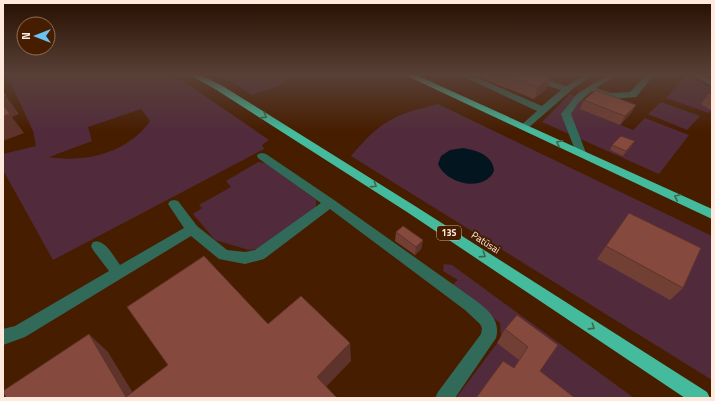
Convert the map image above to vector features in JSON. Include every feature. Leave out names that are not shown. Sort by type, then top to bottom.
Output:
[{"type":"highway","name":"Patūsai","points":[[229,94],[411,209],[701,398]]},
{"type":"highway","points":[[450,94],[712,214]]},
{"type":"street","points":[[506,94],[543,110]]},
{"type":"street","points":[[524,127],[562,94]]},
{"type":"street","points":[[581,153],[570,128],[566,114],[572,103],[584,94]]},
{"type":"street","points":[[605,94],[610,96],[633,94]]},
{"type":"street","points":[[262,156],[330,203],[486,318],[491,332],[488,338],[444,398]]},
{"type":"street","points":[[174,204],[192,229],[224,255],[245,258],[259,255],[330,203]]},
{"type":"street","points":[[3,337],[19,332],[192,229]]},
{"type":"street","points":[[98,246],[118,273]]},
{"type":"shaded area","points":[[16,94],[202,94],[269,140],[262,145],[264,149],[53,260],[3,170],[3,154],[36,146],[33,131]],"holes":[[[141,109],[150,121],[141,132],[118,148],[91,157],[49,157],[92,141],[88,127]]]},
{"type":"shaded area","points":[[570,94],[588,102],[581,109],[633,130],[645,118],[689,135],[659,174],[542,122]]},
{"type":"shaded area","points":[[670,94],[712,94],[712,108],[709,113],[666,98]]},
{"type":"shaded area","points":[[661,102],[700,116],[687,130],[648,114]]},
{"type":"shaded area","points":[[438,104],[712,236],[712,380],[351,156],[361,144],[389,121],[410,111]]},
{"type":"shaded area","points":[[258,162],[266,163],[316,200],[314,211],[258,249],[249,250],[215,240],[193,214],[202,208],[199,205],[231,187],[226,181]]},
{"type":"shaded area","points":[[444,264],[452,265],[634,398],[456,398],[501,338],[500,323],[452,285],[458,280],[443,271]]},
{"type":"water","points":[[463,148],[483,154],[491,161],[494,171],[489,178],[474,184],[465,183],[449,177],[442,171],[438,164],[441,156],[450,150]]},
{"type":"building","points":[[592,94],[606,94],[636,105],[625,116],[584,100]]},
{"type":"building","points":[[708,94],[712,95],[712,99],[707,96]]},
{"type":"building","points":[[3,105],[10,114],[3,116]]},
{"type":"building","points":[[621,136],[635,141],[626,151],[612,145]]},
{"type":"building","points":[[629,213],[701,248],[683,288],[606,246]]},
{"type":"building","points":[[403,226],[423,240],[416,247],[396,232]]},
{"type":"building","points":[[204,256],[268,324],[301,296],[350,343],[317,377],[337,398],[6,398],[3,391],[89,334],[126,397],[168,365],[127,307]]},
{"type":"building","points":[[517,315],[558,345],[540,371],[575,398],[476,398],[503,361],[514,368],[528,347],[505,329]]}]
